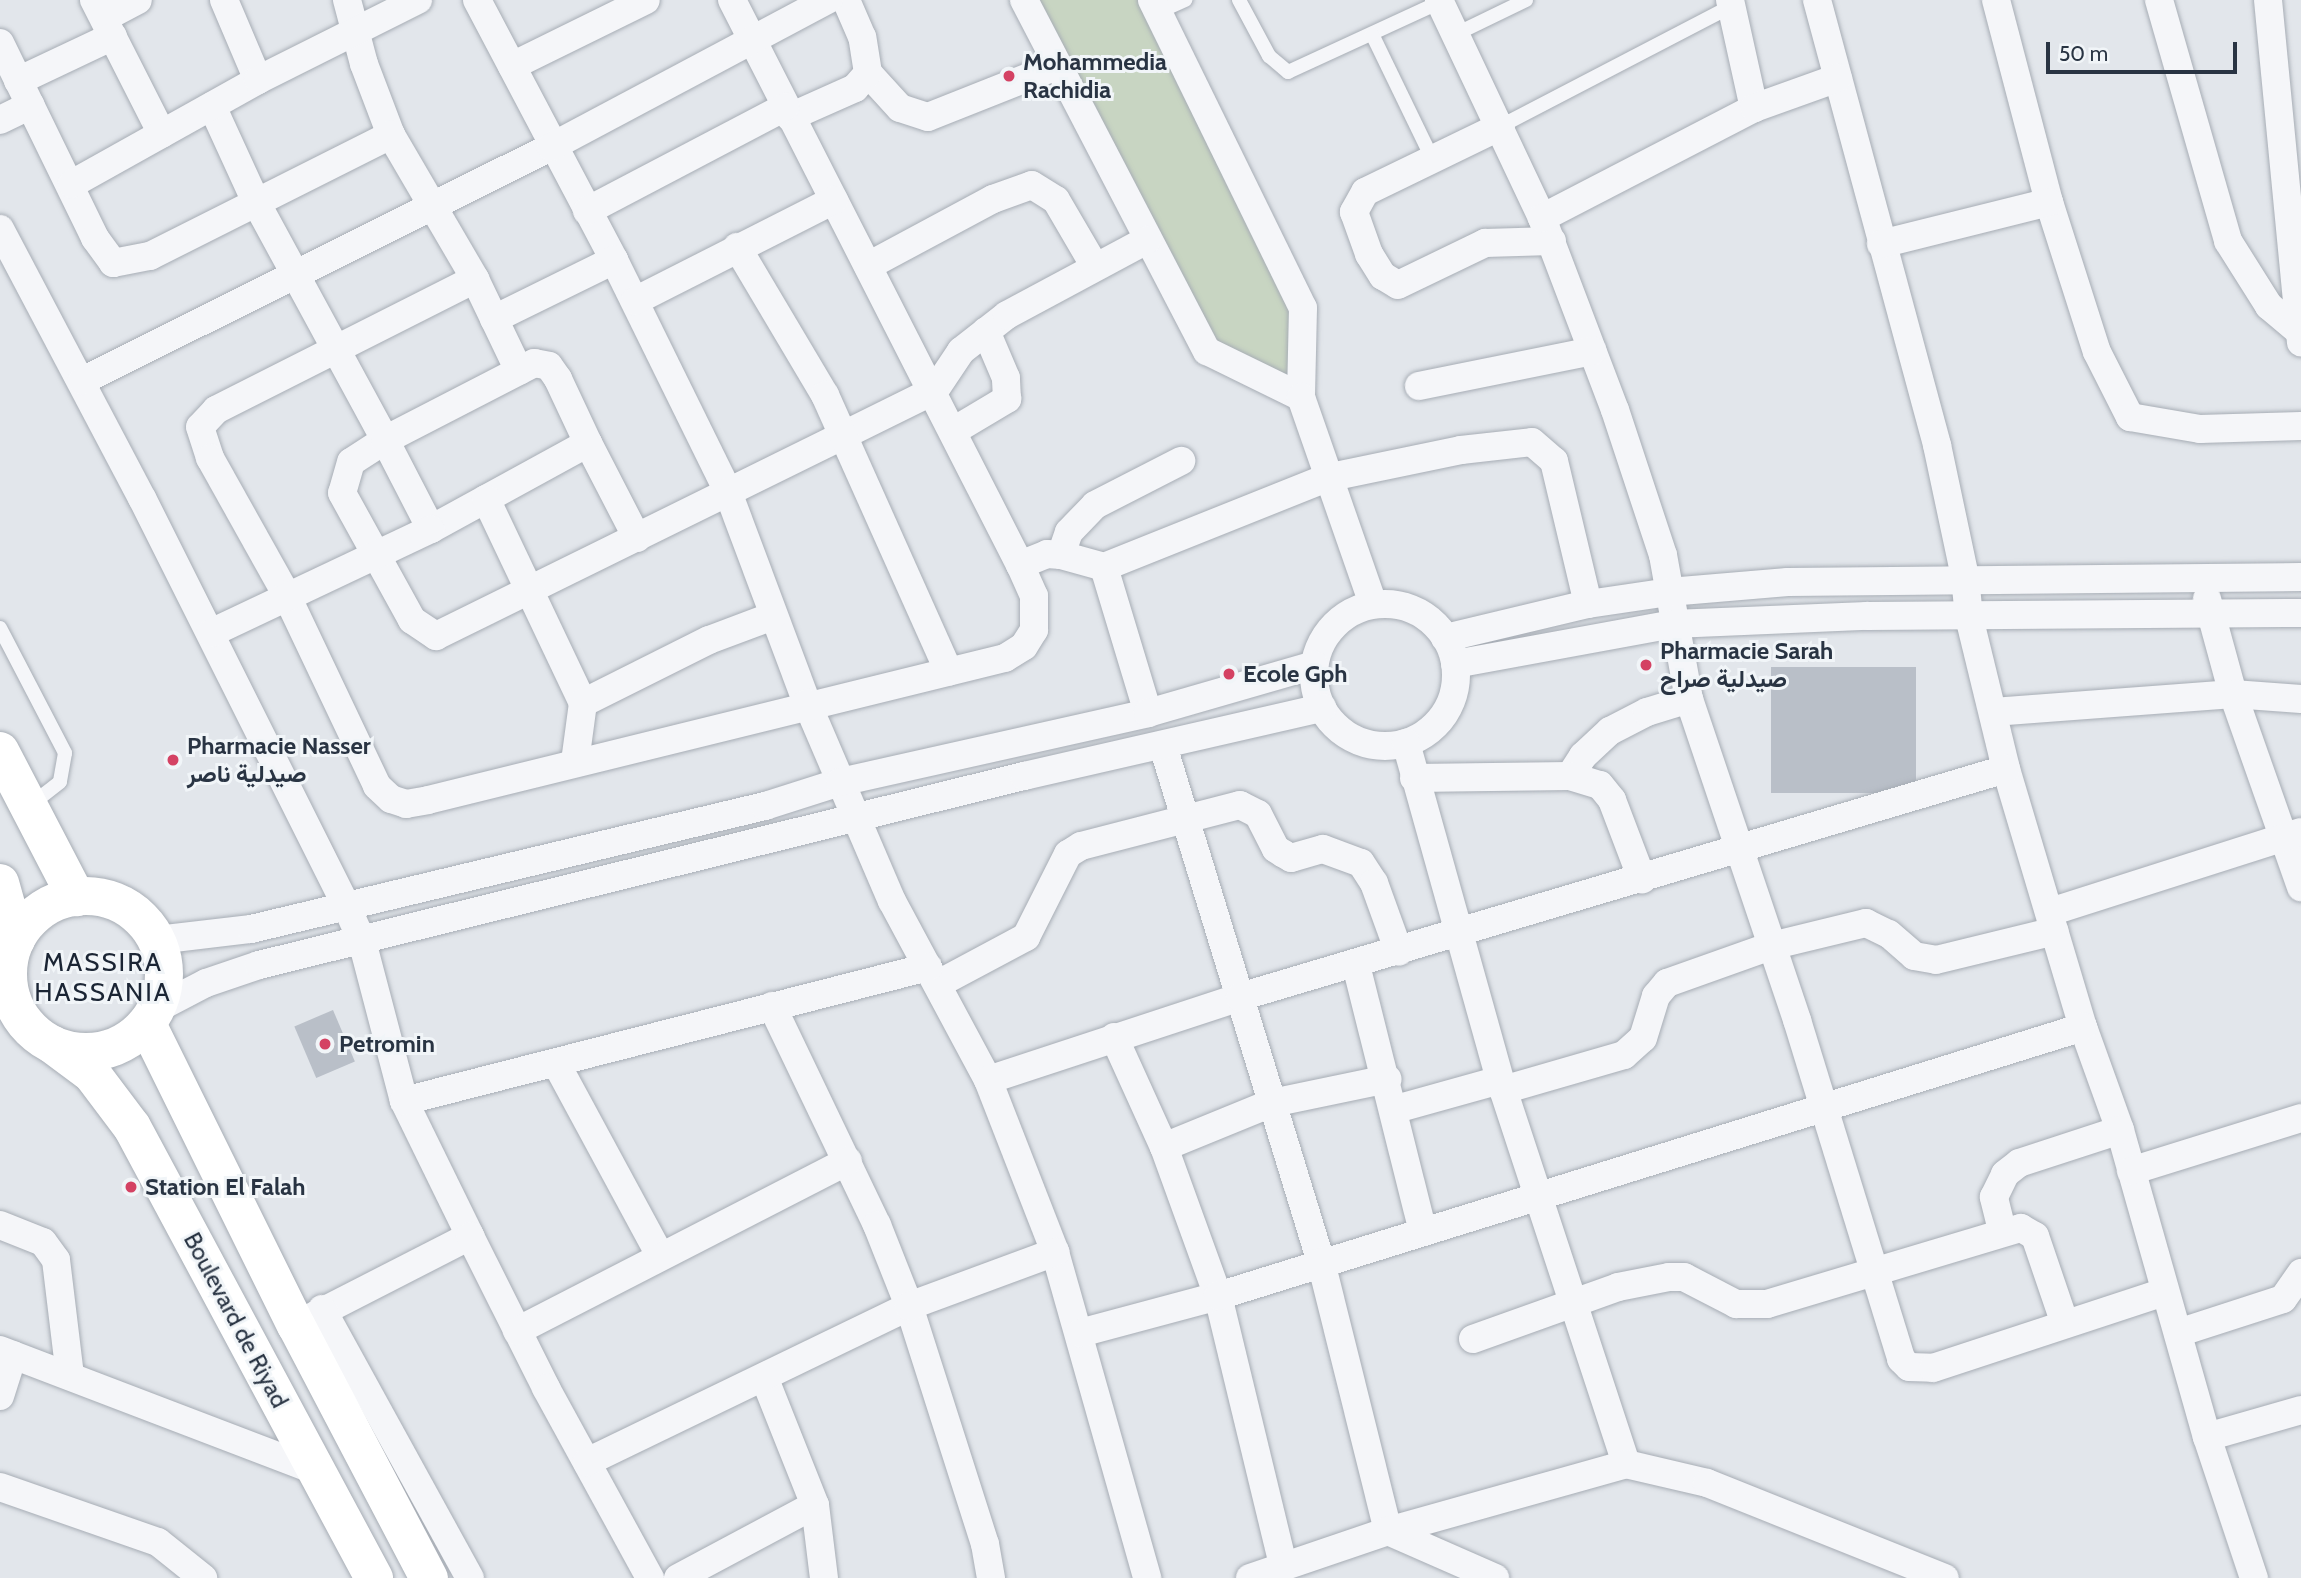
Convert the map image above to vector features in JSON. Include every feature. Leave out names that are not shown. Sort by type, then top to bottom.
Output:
[{"type":"main road","points":[[0,751],[76,897]]},
{"type":"main road","points":[[0,883],[9,951],[9,1015],[52,1045],[77,1052],[103,1051],[127,1041],[151,1016],[163,987],[164,963],[157,940],[143,920],[124,905],[101,897],[76,897],[41,911],[9,951]]},
{"type":"main road","name":"Boulevard de Riyad","points":[[151,1016],[309,1317],[429,1578]]},
{"type":"main road","name":"Boulevard de Riyad","points":[[52,1045],[92,1074],[132,1127],[374,1578]]},
{"type":"street","points":[[0,120],[24,93],[104,18],[138,0]]},
{"type":"street","points":[[224,0],[258,80]]},
{"type":"street","points":[[347,0],[391,135],[430,207],[475,279],[519,371]]},
{"type":"street","points":[[72,184],[258,80],[357,33],[418,0]]},
{"type":"street","points":[[477,0],[551,147],[635,301],[728,492],[807,703],[855,817],[988,1080],[1055,1252],[1147,1578]]},
{"type":"street","points":[[512,66],[646,0]]},
{"type":"street","points":[[475,279],[338,352],[216,410],[200,427],[211,458],[286,594],[377,786],[391,799],[415,802],[807,703],[949,672],[1004,658],[1029,641],[1036,614],[1034,596],[1020,565],[935,390],[868,266],[732,0]]},
{"type":"street","points":[[82,381],[551,147],[828,0]]},
{"type":"street","points":[[846,0],[862,37],[868,73],[900,108],[928,117],[1057,66]]},
{"type":"street","points":[[1024,0],[1147,240],[1208,351],[1301,397]]},
{"type":"street","points":[[1817,0],[1937,445],[1965,577],[1969,617],[2006,769],[2083,1027],[2120,1130],[2207,1437],[2254,1578]]},
{"type":"street","points":[[1996,0],[2049,202],[2097,352],[2130,417],[2200,429],[2301,426]]},
{"type":"street","points":[[2160,0],[2228,240],[2269,306],[2301,337]]},
{"type":"street","points":[[2268,0],[2294,183],[2301,337]]},
{"type":"street","points":[[1440,1],[1501,126],[1547,230],[1650,513],[1669,592],[1689,699],[1825,1111],[1901,1359],[1909,1367],[1942,1365],[2164,1292]]},
{"type":"street","points":[[1731,3],[1754,108]]},
{"type":"street","points":[[1155,6],[1303,308],[1301,397],[1326,478],[1373,604]]},
{"type":"street","points":[[104,18],[162,134]]},
{"type":"street","points":[[0,43],[107,259],[121,264],[150,256],[391,135]]},
{"type":"street","points":[[587,211],[788,112],[855,88],[868,73]]},
{"type":"street","points":[[1501,126],[1377,185],[1358,201],[1355,223],[1375,266],[1388,281],[1398,285],[1485,243],[1547,230],[1754,108],[1838,78]]},
{"type":"street","points":[[212,106],[256,202],[431,530]]},
{"type":"street","points":[[868,266],[993,200],[1032,185],[1056,200],[1094,265]]},
{"type":"street","points":[[635,301],[834,200]]},
{"type":"street","points":[[1881,243],[2049,202]]},
{"type":"street","points":[[0,229],[82,381],[211,633],[345,903],[362,941],[404,1101],[517,1331],[650,1578]]},
{"type":"street","points":[[637,538],[548,366],[534,363],[385,440],[351,462],[341,486],[374,554],[412,620],[426,634],[436,636],[531,592],[935,390],[961,351],[986,331],[1094,265],[1147,240]]},
{"type":"street","points":[[737,247],[752,278],[810,365],[949,672]]},
{"type":"street","points":[[494,319],[614,260]]},
{"type":"street","points":[[955,430],[1007,399],[1006,378],[986,331]]},
{"type":"street","points":[[1419,386],[1592,351]]},
{"type":"street","points":[[1020,565],[1046,554],[1061,555],[1104,567],[1326,478],[1461,450],[1532,442],[1554,461],[1588,604]]},
{"type":"street","points":[[211,633],[286,594],[431,530],[588,443]]},
{"type":"street","points":[[1061,555],[1069,531],[1095,505],[1181,461]]},
{"type":"street","points":[[485,499],[583,703],[575,762]]},
{"type":"street","points":[[1104,567],[1148,713]]},
{"type":"street","points":[[2204,576],[2209,615],[2233,694],[2293,835],[2301,887]]},
{"type":"street","points":[[1446,638],[1588,604],[1669,592],[1788,582],[1965,577],[2301,577]]},
{"type":"street","points":[[1373,604],[1414,610],[1446,638],[1455,664],[1450,704],[1424,734],[1406,743],[1387,747],[1349,737],[1322,708],[1314,665],[1334,625],[1373,604]]},
{"type":"street","points":[[1455,664],[1673,624],[2301,613]]},
{"type":"street","points":[[583,703],[709,639],[773,615]]},
{"type":"street","points":[[157,940],[251,929],[345,903],[765,806],[840,782],[1148,713],[1314,665]]},
{"type":"street","points":[[1993,712],[2233,694],[2301,699]]},
{"type":"street","points":[[1570,776],[1583,756],[1610,731],[1647,712],[1689,699]]},
{"type":"street","points":[[151,1016],[206,983],[249,968],[855,817],[1322,708]]},
{"type":"street","points":[[1406,743],[1456,932],[1502,1085],[1626,1464]]},
{"type":"street","points":[[1163,746],[1321,1262],[1388,1531]]},
{"type":"street","points":[[988,1080],[1240,997],[1642,879],[1737,846],[2006,769]]},
{"type":"street","points":[[1414,778],[1570,776],[1600,785],[1612,800],[1642,879]]},
{"type":"street","points":[[404,1101],[772,1006],[933,975],[1026,937],[1068,854],[1103,838],[1184,821],[1240,805],[1258,814],[1276,849],[1291,858],[1324,849],[1350,856],[1374,883],[1399,951]]},
{"type":"street","points":[[1396,1109],[1624,1055],[1643,1038],[1656,996],[1667,983],[1771,946],[1866,923],[1889,934],[1914,956],[1936,960],[2293,835]]},
{"type":"street","points":[[1356,965],[1396,1109],[1423,1232]]},
{"type":"street","points":[[772,1006],[848,1161],[909,1306],[985,1544],[991,1578]]},
{"type":"street","points":[[1080,1333],[1218,1296],[1321,1262],[1825,1111],[2083,1027]]},
{"type":"street","points":[[1114,1037],[1164,1147],[1218,1296],[1283,1564]]},
{"type":"street","points":[[555,1063],[660,1255]]},
{"type":"street","points":[[1164,1147],[1272,1102],[1388,1079]]},
{"type":"street","points":[[2132,1171],[2301,1118]]},
{"type":"street","points":[[2002,1230],[1994,1197],[2005,1174],[2019,1163],[2120,1130]]},
{"type":"street","points":[[517,1331],[660,1255],[848,1161]]},
{"type":"street","points":[[0,1225],[43,1242],[56,1260],[70,1376]]},
{"type":"street","points":[[1473,1339],[1618,1287],[1669,1277],[1684,1277],[1737,1304],[1767,1304],[2002,1230],[2021,1228],[2035,1236],[2064,1325]]},
{"type":"street","points":[[470,1236],[309,1317],[470,1578]]},
{"type":"street","points":[[587,1462],[909,1306],[1055,1252]]},
{"type":"street","points":[[2178,1333],[2283,1299],[2301,1273]]},
{"type":"street","points":[[0,1396],[7,1352],[315,1470]]},
{"type":"street","points":[[764,1377],[815,1505],[824,1578]]},
{"type":"street","points":[[2207,1437],[2301,1410]]},
{"type":"street","points":[[1250,1578],[1283,1564],[1388,1531],[1626,1464],[1707,1483],[1915,1572],[1945,1578]]},
{"type":"street","points":[[0,1487],[158,1542],[203,1578]]},
{"type":"street","points":[[678,1578],[815,1505]]},
{"type":"street","points":[[1388,1531],[1495,1578]]},
{"type":"lane","points":[[1155,6],[1185,0]]},
{"type":"lane","points":[[1239,0],[1269,56],[1288,72],[1440,1]]},
{"type":"lane","points":[[1456,34],[1526,0]]},
{"type":"lane","points":[[1501,126],[1731,3]]},
{"type":"lane","points":[[1372,34],[1432,158]]},
{"type":"lane","points":[[0,628],[65,752],[60,782],[28,806]]},
{"type":"green space","points":[[1039,0],[1153,0],[1315,318],[1305,389],[1210,345]]},
{"type":"building","points":[[1771,667],[1916,667],[1916,793],[1771,793]]},
{"type":"building","name":"Petromin","points":[[333,1010],[355,1062],[316,1078],[294,1026]]},
{"type":"place","name":"Mohammedia Rachidia","points":[[1009,76]]},
{"type":"place","name":"Pharmacie Sarah صيدلية صراح","points":[[1646,665]]},
{"type":"place","name":"Ecole Gph","points":[[1229,674]]},
{"type":"place","name":"Pharmacie Nasser صيدلية ناصر","points":[[173,760]]},
{"type":"place","name":"Petromin","points":[[325,1044]]},
{"type":"place","name":"Station El Falah","points":[[131,1187]]},
{"type":"district","name":"MASSIRA HASSANIA","points":[[103,978]]}]
